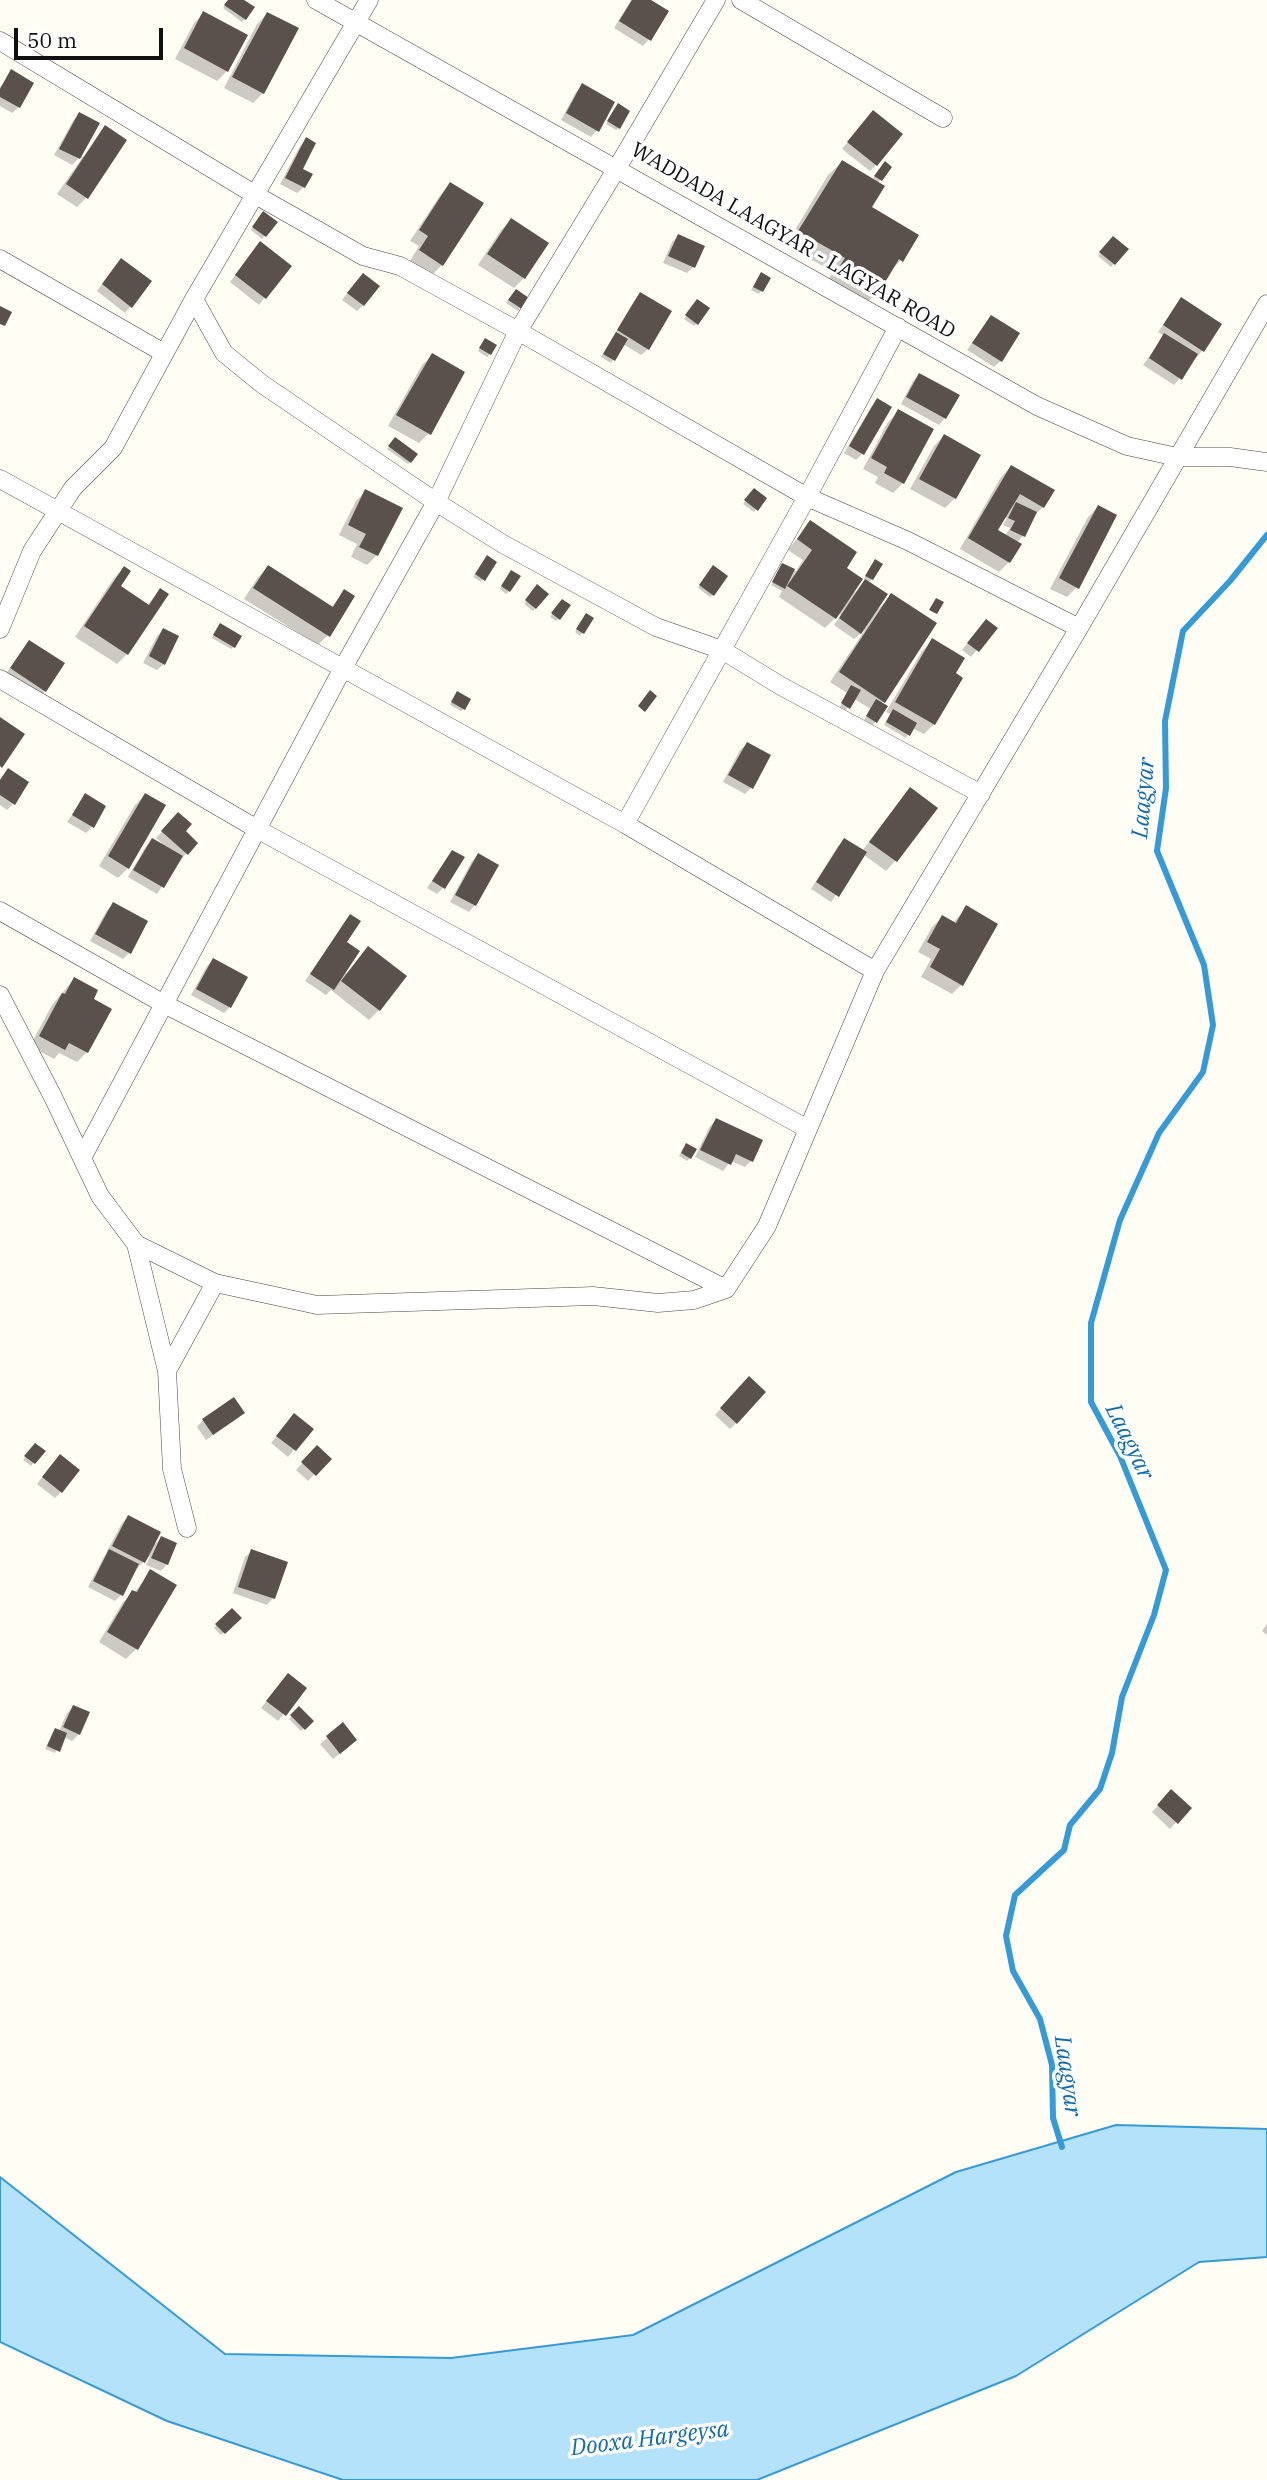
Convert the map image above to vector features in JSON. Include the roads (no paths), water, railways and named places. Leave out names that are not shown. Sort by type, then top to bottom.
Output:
[{"type":"street","name":"WADDADA LAAGYAR - LAGYAR ROAD","points":[[316,0],[1037,406],[1127,446],[1177,457],[1230,457],[1267,462]]},
{"type":"street","points":[[0,629],[5,603],[32,551],[73,488],[113,448],[254,194],[369,0]]},
{"type":"street","points":[[82,1158],[343,668],[436,502],[518,331],[716,0]]},
{"type":"street","points":[[741,0],[943,118]]},
{"type":"street","points":[[0,41],[254,194],[363,256],[400,267],[518,331],[807,497],[908,541],[1079,628]]},
{"type":"street","points":[[0,259],[164,353]]},
{"type":"street","points":[[194,299],[223,353],[262,384],[436,502],[503,544],[656,627],[722,650],[781,686],[981,794]]},
{"type":"street","points":[[136,1244],[215,1283],[317,1305],[593,1296],[658,1303],[694,1300],[726,1289],[767,1226],[874,971],[1079,628],[1267,304]]},
{"type":"street","points":[[625,824],[898,327]]},
{"type":"street","points":[[0,479],[625,824],[874,971]]},
{"type":"street","points":[[0,679],[257,829],[808,1129]]},
{"type":"street","points":[[0,911],[164,1004],[726,1289]]},
{"type":"street","points":[[0,995],[100,1196],[136,1244],[167,1371],[172,1469],[187,1528]]},
{"type":"street","points":[[167,1371],[215,1283]]},
{"type":"water","name":"Dooxa Hargeysa","points":[[1116,2125],[1267,2129],[1267,2257],[1199,2262],[1016,2376],[757,2480],[343,2480],[167,2421],[0,2342],[0,2177],[225,2354],[451,2358],[633,2335],[956,2172]]},
{"type":"waterway","name":"Laagyar","points":[[1062,2147],[1053,2118],[1052,2065],[1040,2019],[1013,1971],[1006,1936],[1015,1895],[1064,1850],[1070,1825],[1100,1789],[1112,1753],[1122,1697],[1154,1615],[1166,1570],[1120,1456],[1091,1402],[1091,1323],[1120,1220],[1159,1133],[1203,1072],[1213,1025],[1204,965],[1157,851],[1166,788],[1165,721],[1183,631],[1230,581],[1267,535]]}]
